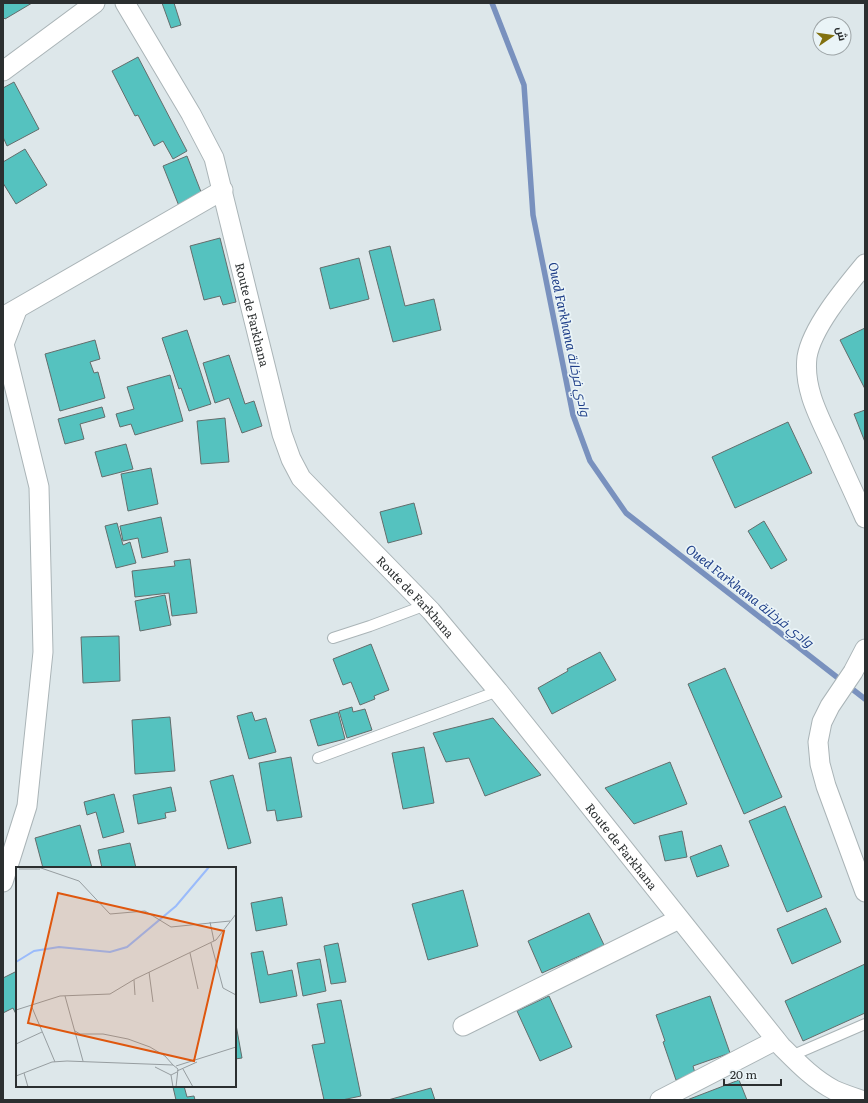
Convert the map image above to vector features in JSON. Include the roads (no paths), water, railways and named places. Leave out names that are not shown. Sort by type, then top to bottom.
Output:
[{"type":"street","points":[[3,71],[95,3]]},
{"type":"street","name":"Route de Farkhana","points":[[125,3],[191,114],[214,158],[282,434],[291,459],[301,478],[314,493],[426,605],[498,691],[776,1040],[803,1068],[818,1080],[835,1090],[860,1100]]},
{"type":"street","points":[[3,882],[27,806],[43,652],[39,487],[4,344],[10,313],[223,190]]},
{"type":"street","points":[[865,264],[846,286],[815,335],[808,356],[808,379],[812,400],[865,518]]},
{"type":"street","points":[[865,648],[853,672],[830,706],[822,722],[818,742],[820,764],[826,786],[865,892]]},
{"type":"street","points":[[463,1026],[680,919]]},
{"type":"street","points":[[660,1100],[776,1040]]},
{"type":"lane","points":[[333,638],[426,605]]},
{"type":"lane","points":[[318,758],[498,691]]},
{"type":"lane","points":[[791,1056],[865,1024]]},
{"type":"waterway","name":"Oued Farkhana وادي فرخانة","points":[[492,3],[524,85],[533,215],[573,415],[590,461],[626,513],[865,699]]}]
